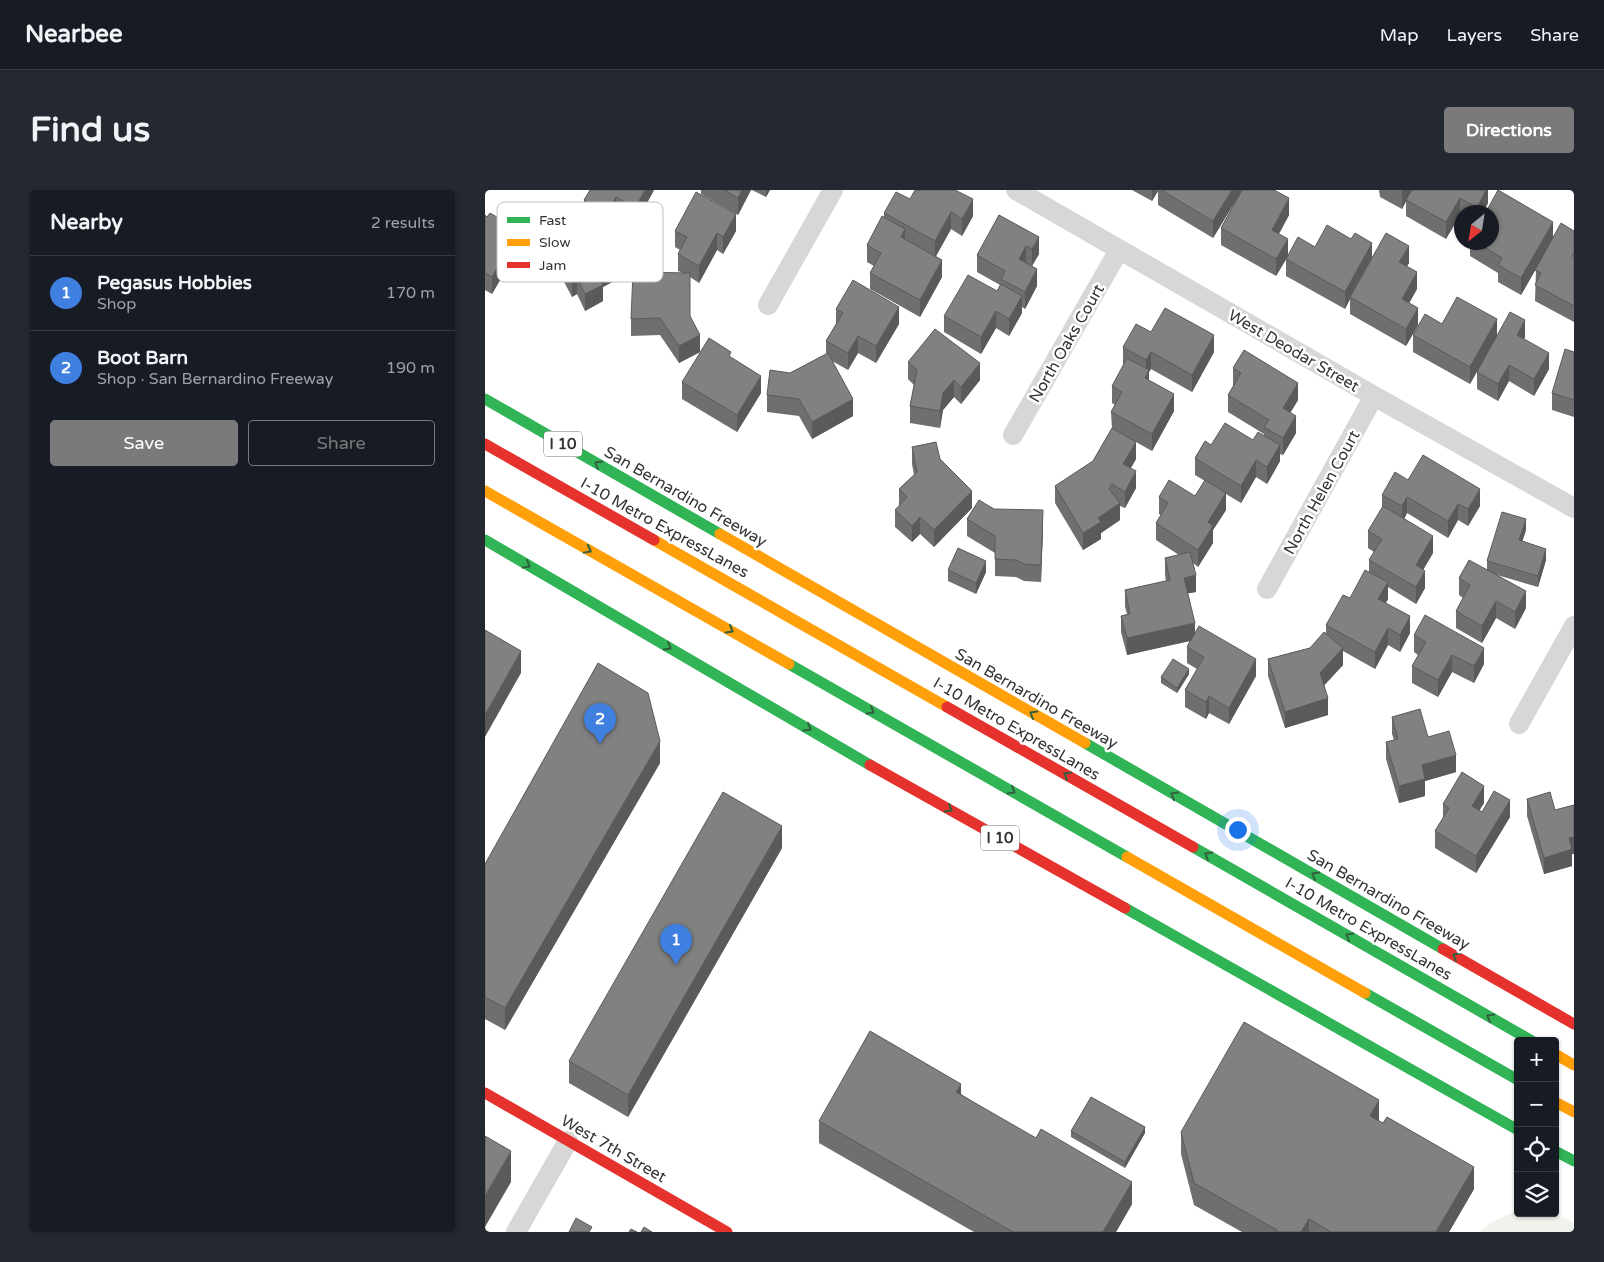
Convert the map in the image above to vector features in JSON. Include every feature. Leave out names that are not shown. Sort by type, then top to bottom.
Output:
[{"type":"main road","name":"San Bernardino Freeway","points":[[485,399],[1574,1024]]},
{"type":"main road","name":"I-10 Metro ExpressLanes","points":[[485,444],[1525,1037]]},
{"type":"main road","points":[[485,491],[1514,1078]]},
{"type":"main road","name":"I 10","points":[[485,540],[875,767],[1514,1128]]},
{"type":"main road","points":[[1559,1056],[1574,1064]]},
{"type":"main road","name":"West 7th Street","points":[[485,1093],[727,1232]]},
{"type":"main road","points":[[1559,1104],[1574,1112]]},
{"type":"main road","points":[[1559,1153],[1574,1162]]},
{"type":"street","points":[[768,305],[833,190]]},
{"type":"street","name":"West Deodar Street","points":[[1016,190],[1374,396],[1574,508]]},
{"type":"street","name":"North Oaks Court","points":[[1013,436],[1119,250]]},
{"type":"street","name":"North Helen Court","points":[[1267,588],[1374,396]]},
{"type":"street","points":[[1519,724],[1574,626]]},
{"type":"street","points":[[515,1232],[568,1140]]},
{"type":"shaded area","points":[[1514,1213],[1514,1217],[1560,1216],[1574,1223],[1574,1232],[1479,1232],[1497,1219]]},
{"type":"building","points":[[590,190],[645,190],[638,202],[625,202],[616,197],[613,202],[588,202],[584,200]]},
{"type":"building","points":[[724,190],[742,190],[738,198]]},
{"type":"building","points":[[915,190],[955,190],[973,199],[962,219],[951,212],[935,241],[884,213],[896,192],[910,199]]},
{"type":"building","points":[[1161,190],[1232,190],[1213,221]]},
{"type":"building","points":[[1242,190],[1274,190],[1289,198],[1272,230],[1288,239],[1276,259],[1221,228]]},
{"type":"building","points":[[1412,190],[1486,190],[1478,205],[1472,205],[1460,198],[1454,205],[1446,222],[1406,200]]},
{"type":"building","points":[[1498,190],[1553,222],[1521,278],[1498,265],[1502,258],[1489,250],[1499,250],[1499,205],[1490,205]]},
{"type":"building","points":[[696,192],[736,214],[723,237],[717,233],[699,266],[678,254],[687,237],[675,231]]},
{"type":"building","points":[[490,213],[497,217],[497,268],[492,277],[485,273],[485,215],[487,217]]},
{"type":"building","points":[[999,215],[1039,237],[1032,249],[1026,246],[1019,259],[1037,269],[1025,292],[1001,279],[1005,271],[977,255]]},
{"type":"building","points":[[882,216],[905,229],[901,237],[942,260],[920,300],[870,273],[881,253],[867,245]]},
{"type":"building","points":[[1561,223],[1574,231],[1574,252],[1572,256],[1574,257],[1574,306],[1535,285],[1541,273],[1535,270]]},
{"type":"building","points":[[1327,225],[1351,239],[1355,233],[1372,243],[1345,292],[1286,259],[1298,237],[1315,247]]},
{"type":"building","points":[[1386,233],[1409,246],[1399,262],[1417,272],[1402,299],[1418,308],[1406,329],[1350,297]]},
{"type":"building","points":[[663,273],[690,273],[690,316],[700,335],[679,346],[660,318],[631,319],[633,282],[663,282]]},
{"type":"building","points":[[968,275],[997,291],[1001,284],[1022,296],[1009,319],[996,311],[981,337],[944,316]]},
{"type":"building","points":[[853,280],[899,307],[876,346],[858,336],[848,353],[826,341],[843,313],[836,309]]},
{"type":"building","points":[[579,282],[602,282],[603,285],[585,294]]},
{"type":"building","points":[[1457,297],[1497,319],[1470,367],[1413,335],[1425,314],[1442,324]]},
{"type":"building","points":[[1165,308],[1214,335],[1192,375],[1151,352],[1146,360],[1123,347],[1136,324],[1151,332]]},
{"type":"building","points":[[1510,312],[1525,320],[1517,335],[1549,353],[1534,379],[1509,365],[1498,384],[1477,372]]},
{"type":"building","points":[[935,329],[980,363],[961,387],[954,380],[943,393],[940,411],[910,406],[917,370],[908,362]]},
{"type":"building","points":[[709,338],[731,352],[729,356],[761,376],[737,415],[682,382]]},
{"type":"building","points":[[1565,349],[1574,352],[1574,400],[1552,393]]},
{"type":"building","points":[[1244,350],[1298,383],[1283,408],[1296,416],[1283,438],[1264,427],[1269,420],[1228,395],[1241,373],[1233,368]]},
{"type":"building","points":[[828,353],[853,399],[812,422],[799,399],[767,395],[770,370],[790,373]]},
{"type":"building","points":[[1127,358],[1149,370],[1145,378],[1174,394],[1152,434],[1111,412],[1122,392],[1112,386]]},
{"type":"building","points":[[1225,423],[1253,440],[1258,432],[1280,445],[1267,467],[1256,460],[1241,486],[1195,458],[1205,441],[1211,445]]},
{"type":"building","points":[[1112,428],[1136,442],[1123,464],[1136,471],[1125,492],[1112,484],[1109,489],[1120,503],[1098,518],[1101,522],[1083,533],[1055,486],[1093,461]]},
{"type":"building","points":[[936,442],[940,459],[972,491],[934,530],[920,517],[912,526],[895,510],[907,497],[899,489],[917,472],[912,447]]},
{"type":"building","points":[[1423,455],[1480,489],[1468,509],[1458,504],[1448,521],[1407,497],[1402,506],[1382,495],[1395,472],[1408,480]]},
{"type":"building","points":[[1169,480],[1195,496],[1205,480],[1226,493],[1208,522],[1213,526],[1198,550],[1156,523],[1168,503],[1159,497]]},
{"type":"building","points":[[979,500],[994,509],[1043,510],[1041,565],[1024,564],[1016,560],[995,559],[995,536],[967,519]]},
{"type":"building","points":[[1383,506],[1433,536],[1416,565],[1425,571],[1416,587],[1369,560],[1382,539],[1368,531]]},
{"type":"building","points":[[1502,512],[1526,519],[1519,540],[1546,549],[1538,576],[1487,561]]},
{"type":"building","points":[[958,548],[986,561],[976,583],[948,570]]},
{"type":"building","points":[[1190,552],[1196,575],[1184,578],[1195,623],[1127,638],[1121,616],[1130,614],[1125,590],[1170,580],[1165,558]]},
{"type":"building","points":[[1469,560],[1526,591],[1515,612],[1496,601],[1482,626],[1456,611],[1470,585],[1459,578]]},
{"type":"building","points":[[1365,570],[1388,582],[1378,599],[1410,616],[1400,635],[1388,628],[1375,652],[1326,625],[1343,595],[1350,598]]},
{"type":"building","points":[[1425,615],[1484,648],[1474,666],[1452,655],[1438,680],[1412,666],[1426,642],[1414,635]]},
{"type":"building","points":[[1199,626],[1256,659],[1229,708],[1209,696],[1206,702],[1185,690],[1204,657],[1187,647]]},
{"type":"building","points":[[485,630],[521,651],[485,715]]},
{"type":"building","points":[[1324,632],[1343,648],[1320,673],[1328,698],[1285,712],[1268,659],[1310,648]]},
{"type":"building","points":[[1173,659],[1189,669],[1177,688],[1161,677]]},
{"type":"building","points":[[598,663],[648,693],[660,741],[505,1008],[485,997],[485,864]]},
{"type":"building","points":[[1420,709],[1428,737],[1449,731],[1456,755],[1422,765],[1425,779],[1399,786],[1386,742],[1398,739],[1392,717]]},
{"type":"building","points":[[1462,772],[1484,786],[1472,806],[1482,812],[1494,791],[1510,800],[1476,856],[1435,831],[1449,808],[1443,804]]},
{"type":"building","points":[[723,792],[782,826],[628,1095],[569,1061]]},
{"type":"building","points":[[1550,792],[1555,810],[1574,805],[1574,837],[1569,838],[1572,849],[1544,858],[1527,799]]},
{"type":"building","points":[[1244,1022],[1379,1100],[1370,1116],[1383,1123],[1387,1117],[1474,1167],[1436,1232],[1331,1232],[1309,1219],[1301,1232],[1276,1232],[1277,1230],[1194,1183],[1181,1132]]},
{"type":"building","points":[[870,1031],[961,1084],[956,1092],[1036,1138],[1041,1129],[1132,1182],[1103,1232],[1013,1232],[819,1121]]},
{"type":"building","points":[[1091,1097],[1145,1127],[1125,1162],[1071,1131]]},
{"type":"building","points":[[485,1136],[511,1151],[485,1196]]},
{"type":"building","points":[[576,1218],[592,1227],[589,1232],[569,1232]]},
{"type":"building","points":[[644,1227],[652,1232],[641,1232]]},
{"type":"traffic: fast","points":[[485,399],[720,534]]},
{"type":"traffic: fast","points":[[485,540],[870,765]]},
{"type":"traffic: fast","points":[[789,664],[1127,857]]},
{"type":"traffic: fast","points":[[1085,743],[1443,949]]},
{"type":"traffic: fast","points":[[1193,847],[1525,1037]]},
{"type":"traffic: fast","points":[[1125,908],[1514,1128]]},
{"type":"traffic: fast","points":[[1365,993],[1514,1078]]},
{"type":"traffic: fast","points":[[1559,1153],[1574,1161]]},
{"type":"traffic: slow","points":[[485,491],[789,664]]},
{"type":"traffic: slow","points":[[720,534],[1085,743]]},
{"type":"traffic: slow","points":[[654,540],[947,707]]},
{"type":"traffic: slow","points":[[1127,857],[1365,993]]},
{"type":"traffic: slow","points":[[1559,1056],[1574,1065]]},
{"type":"traffic: slow","points":[[1559,1104],[1574,1112]]},
{"type":"traffic: jam","points":[[485,444],[654,540]]},
{"type":"traffic: jam","points":[[947,707],[1193,847]]},
{"type":"traffic: jam","points":[[870,765],[1125,908]]},
{"type":"traffic: jam","points":[[1443,949],[1574,1024]]},
{"type":"traffic: jam","points":[[485,1093],[727,1232]]},
{"type":"place","name":"Boot Barn","points":[[600,744]]},
{"type":"place","name":"Pegasus Hobbies","points":[[676,965]]}]
